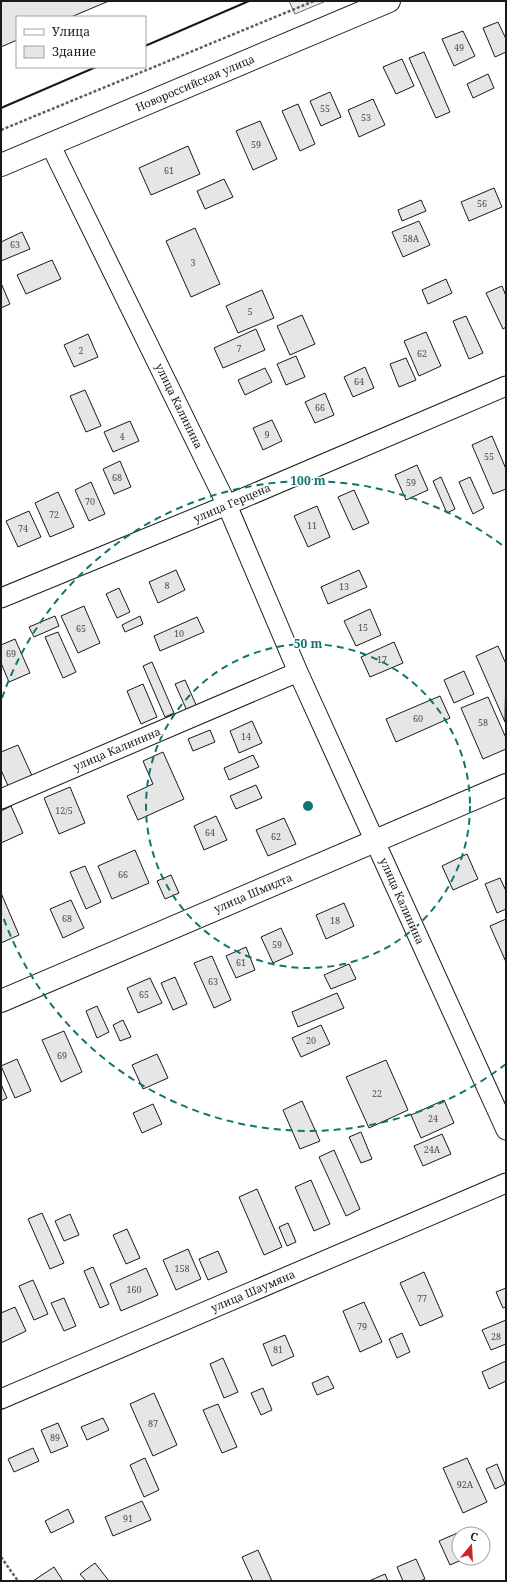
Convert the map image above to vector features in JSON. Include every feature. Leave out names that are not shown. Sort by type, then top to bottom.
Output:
[{"type":"street","name":"Новороссийская улица","points":[[1,165],[389,1]]},
{"type":"street","name":"улица Калинина","points":[[50,144],[228,506],[298,672],[506,1130]]},
{"type":"street","name":"улица Герцена","points":[[1,598],[228,506],[506,386]]},
{"type":"street","name":"улица Калинина","points":[[1,799],[298,672]]},
{"type":"street","name":"улица Шмидта","points":[[1,1001],[506,785]]},
{"type":"street","name":"улица Шаумяна","points":[[1,1399],[506,1183]]},
{"type":"path","points":[[1,130],[314,1]]},
{"type":"path","points":[[1,1556],[18,1581]]},
{"type":"shaded area","points":[[289,1],[326,1],[295,14]]},
{"type":"building","points":[[1,1],[109,1],[73,16],[16,16],[16,40],[1,47]]},
{"type":"building","points":[[498,22],[506,39],[506,52],[495,57],[483,28]]},
{"type":"building","points":[[463,31],[475,56],[454,66],[442,39]]},
{"type":"building","points":[[424,52],[450,112],[436,118],[409,58]]},
{"type":"building","points":[[402,59],[414,86],[396,94],[383,67]]},
{"type":"building","points":[[488,74],[494,88],[473,98],[467,84]]},
{"type":"building","points":[[330,92],[341,117],[321,126],[310,101]]},
{"type":"building","points":[[373,99],[385,125],[359,137],[348,110]]},
{"type":"building","points":[[298,104],[315,144],[300,151],[282,111]]},
{"type":"building","points":[[260,121],[277,159],[253,170],[236,131]]},
{"type":"building","points":[[188,146],[200,174],[151,195],[139,168]]},
{"type":"building","points":[[224,179],[233,197],[205,209],[197,191]]},
{"type":"building","points":[[494,188],[502,207],[469,221],[461,202]]},
{"type":"building","points":[[421,200],[426,211],[402,221],[398,210]]},
{"type":"building","points":[[419,221],[430,245],[403,257],[392,232]]},
{"type":"building","points":[[195,228],[220,284],[191,297],[166,241]]},
{"type":"building","points":[[22,232],[30,249],[1,261],[1,242]]},
{"type":"building","points":[[52,260],[61,279],[26,294],[17,275]]},
{"type":"building","points":[[446,279],[452,293],[428,304],[422,290]]},
{"type":"building","points":[[1,283],[10,304],[1,308]]},
{"type":"building","points":[[502,286],[506,296],[506,327],[503,329],[486,293]]},
{"type":"building","points":[[262,290],[274,318],[238,333],[226,306]]},
{"type":"building","points":[[302,315],[315,344],[290,355],[277,326]]},
{"type":"building","points":[[466,316],[483,353],[469,359],[453,321]]},
{"type":"building","points":[[256,329],[265,350],[223,368],[214,348]]},
{"type":"building","points":[[426,332],[441,366],[419,376],[404,341]]},
{"type":"building","points":[[88,334],[98,357],[74,367],[64,345]]},
{"type":"building","points":[[296,356],[305,377],[286,385],[277,364]]},
{"type":"building","points":[[406,358],[416,380],[399,387],[390,364]]},
{"type":"building","points":[[365,367],[374,388],[353,397],[344,377]]},
{"type":"building","points":[[265,368],[272,382],[245,395],[238,380]]},
{"type":"building","points":[[85,390],[101,426],[86,432],[70,396]]},
{"type":"building","points":[[325,393],[334,415],[315,423],[305,402]]},
{"type":"building","points":[[272,420],[282,441],[263,450],[253,428]]},
{"type":"building","points":[[130,421],[139,441],[113,452],[104,432]]},
{"type":"building","points":[[492,436],[506,469],[506,489],[493,494],[472,445]]},
{"type":"building","points":[[120,461],[131,487],[114,494],[103,469]]},
{"type":"building","points":[[417,465],[428,490],[406,500],[395,475]]},
{"type":"building","points":[[441,477],[455,509],[447,513],[433,481]]},
{"type":"building","points":[[470,477],[484,508],[473,514],[459,482]]},
{"type":"building","points":[[91,482],[105,514],[89,521],[75,490]]},
{"type":"building","points":[[354,490],[369,523],[353,530],[338,497]]},
{"type":"building","points":[[58,492],[74,527],[50,537],[35,503]]},
{"type":"building","points":[[317,506],[330,537],[308,547],[294,516]]},
{"type":"building","points":[[29,511],[41,537],[18,547],[6,521]]},
{"type":"building","points":[[176,570],[185,590],[158,603],[149,582]]},
{"type":"building","points":[[359,570],[367,587],[328,604],[321,587]]},
{"type":"building","points":[[119,588],[130,612],[117,618],[106,594]]},
{"type":"building","points":[[84,606],[100,643],[78,653],[61,616]]},
{"type":"building","points":[[370,609],[381,635],[356,646],[344,621]]},
{"type":"building","points":[[55,616],[59,626],[34,637],[29,627]]},
{"type":"building","points":[[140,616],[143,624],[125,632],[122,625]]},
{"type":"building","points":[[197,617],[204,632],[160,651],[154,636]]},
{"type":"building","points":[[58,632],[76,672],[63,678],[45,637]]},
{"type":"building","points":[[15,639],[30,673],[9,682],[1,663],[1,645]]},
{"type":"building","points":[[394,642],[403,663],[370,677],[361,657]]},
{"type":"building","points":[[498,646],[506,664],[505,722],[476,656]]},
{"type":"building","points":[[152,662],[174,713],[165,717],[143,666]]},
{"type":"building","points":[[464,671],[474,694],[454,703],[444,680]]},
{"type":"building","points":[[185,680],[198,709],[188,713],[175,684]]},
{"type":"building","points":[[143,684],[157,717],[141,724],[127,691]]},
{"type":"building","points":[[440,696],[450,718],[396,742],[386,719]]},
{"type":"building","points":[[488,697],[506,738],[506,749],[483,759],[461,708]]},
{"type":"building","points":[[252,721],[262,743],[239,753],[230,731]]},
{"type":"building","points":[[210,730],[215,742],[193,751],[188,739]]},
{"type":"building","points":[[18,745],[33,778],[9,788],[1,770],[1,752]]},
{"type":"building","points":[[163,752],[184,799],[138,820],[127,796],[153,784],[143,761]]},
{"type":"building","points":[[253,755],[259,767],[229,780],[224,768]]},
{"type":"building","points":[[256,785],[262,798],[236,809],[230,796]]},
{"type":"building","points":[[70,787],[85,823],[59,834],[44,798]]},
{"type":"building","points":[[11,806],[23,833],[1,843],[1,811]]},
{"type":"building","points":[[216,816],[227,840],[204,850],[194,826]]},
{"type":"building","points":[[284,818],[296,844],[268,856],[256,830]]},
{"type":"building","points":[[135,850],[149,883],[112,899],[98,866]]},
{"type":"building","points":[[467,854],[478,879],[453,890],[442,866]]},
{"type":"building","points":[[85,866],[101,902],[86,909],[70,872]]},
{"type":"building","points":[[171,875],[179,893],[165,899],[157,881]]},
{"type":"building","points":[[500,878],[506,891],[506,909],[497,913],[485,884]]},
{"type":"building","points":[[1,893],[19,935],[1,943]]},
{"type":"building","points":[[71,900],[84,928],[63,938],[50,909]]},
{"type":"building","points":[[344,903],[354,926],[326,939],[316,915]]},
{"type":"building","points":[[506,919],[506,962],[490,926]]},
{"type":"building","points":[[281,928],[293,954],[273,963],[261,937]]},
{"type":"building","points":[[246,947],[255,970],[236,978],[226,956]]},
{"type":"building","points":[[212,956],[231,1000],[214,1008],[194,963]]},
{"type":"building","points":[[349,964],[356,979],[331,989],[324,975]]},
{"type":"building","points":[[175,977],[187,1004],[173,1010],[161,983]]},
{"type":"building","points":[[150,978],[162,1003],[138,1013],[127,988]]},
{"type":"building","points":[[337,993],[344,1008],[298,1027],[292,1012]]},
{"type":"building","points":[[97,1006],[109,1032],[97,1038],[86,1011]]},
{"type":"building","points":[[123,1020],[131,1037],[120,1041],[113,1025]]},
{"type":"building","points":[[321,1025],[330,1044],[301,1057],[292,1038]]},
{"type":"building","points":[[64,1031],[82,1072],[61,1082],[42,1040]]},
{"type":"building","points":[[157,1054],[168,1078],[143,1089],[132,1065]]},
{"type":"building","points":[[17,1059],[31,1091],[15,1098],[1,1066]]},
{"type":"building","points":[[386,1060],[408,1110],[369,1128],[346,1077]]},
{"type":"building","points":[[1,1084],[7,1098],[1,1101]]},
{"type":"building","points":[[444,1100],[454,1123],[421,1138],[411,1115]]},
{"type":"building","points":[[302,1101],[320,1141],[300,1149],[283,1110]]},
{"type":"building","points":[[153,1104],[162,1124],[142,1133],[133,1113]]},
{"type":"building","points":[[361,1132],[372,1159],[361,1163],[349,1137]]},
{"type":"building","points":[[442,1134],[451,1154],[423,1166],[414,1146]]},
{"type":"building","points":[[334,1150],[360,1209],[346,1216],[319,1157]]},
{"type":"building","points":[[311,1180],[330,1224],[314,1231],[295,1187]]},
{"type":"building","points":[[257,1189],[282,1247],[264,1255],[239,1197]]},
{"type":"building","points":[[42,1213],[64,1263],[50,1269],[28,1219]]},
{"type":"building","points":[[70,1214],[79,1235],[64,1241],[55,1221]]},
{"type":"building","points":[[288,1223],[296,1242],[287,1246],[279,1227]]},
{"type":"building","points":[[127,1229],[140,1258],[126,1264],[113,1235]]},
{"type":"building","points":[[188,1249],[201,1279],[176,1290],[163,1260]]},
{"type":"building","points":[[218,1251],[227,1272],[208,1280],[199,1259]]},
{"type":"building","points":[[93,1267],[109,1304],[100,1308],[84,1271]]},
{"type":"building","points":[[146,1268],[158,1295],[121,1311],[110,1284]]},
{"type":"building","points":[[424,1272],[443,1316],[420,1326],[400,1283]]},
{"type":"building","points":[[33,1280],[48,1314],[34,1320],[19,1286]]},
{"type":"building","points":[[506,1288],[506,1307],[503,1308],[496,1292]]},
{"type":"building","points":[[64,1298],[76,1326],[64,1331],[51,1303]]},
{"type":"building","points":[[364,1302],[382,1342],[360,1352],[343,1311]]},
{"type":"building","points":[[15,1307],[26,1331],[1,1343],[1,1313]]},
{"type":"building","points":[[506,1320],[506,1344],[491,1350],[482,1330]]},
{"type":"building","points":[[402,1333],[410,1352],[397,1358],[389,1339]]},
{"type":"building","points":[[285,1335],[294,1356],[272,1366],[263,1344]]},
{"type":"building","points":[[223,1358],[238,1392],[224,1398],[210,1364]]},
{"type":"building","points":[[506,1361],[506,1381],[489,1389],[482,1372]]},
{"type":"building","points":[[328,1376],[334,1388],[317,1395],[312,1383]]},
{"type":"building","points":[[263,1388],[272,1410],[261,1415],[251,1393]]},
{"type":"building","points":[[154,1393],[177,1445],[153,1456],[130,1404]]},
{"type":"building","points":[[218,1404],[237,1447],[222,1453],[203,1410]]},
{"type":"building","points":[[103,1418],[109,1430],[87,1440],[81,1427]]},
{"type":"building","points":[[58,1423],[68,1446],[51,1453],[41,1430]]},
{"type":"building","points":[[33,1448],[39,1461],[14,1472],[8,1459]]},
{"type":"building","points":[[145,1458],[159,1490],[144,1497],[130,1465]]},
{"type":"building","points":[[467,1458],[487,1502],[463,1513],[443,1468]]},
{"type":"building","points":[[497,1464],[505,1484],[495,1489],[486,1469]]},
{"type":"building","points":[[142,1501],[151,1520],[113,1536],[105,1517]]},
{"type":"building","points":[[68,1509],[74,1522],[51,1533],[45,1521]]},
{"type":"building","points":[[451,1536],[451,1565],[450,1565],[439,1541]]},
{"type":"building","points":[[258,1550],[272,1581],[253,1581],[242,1557]]},
{"type":"building","points":[[416,1559],[425,1579],[420,1581],[403,1581],[397,1567]]},
{"type":"building","points":[[95,1563],[109,1581],[86,1581],[80,1574]]},
{"type":"building","points":[[54,1567],[63,1581],[33,1581]]},
{"type":"building","points":[[385,1574],[388,1581],[369,1581]]},
{"type":"wall","points":[[146,46],[249,1]]},
{"type":"wall","points":[[1,108],[94,68]]}]
